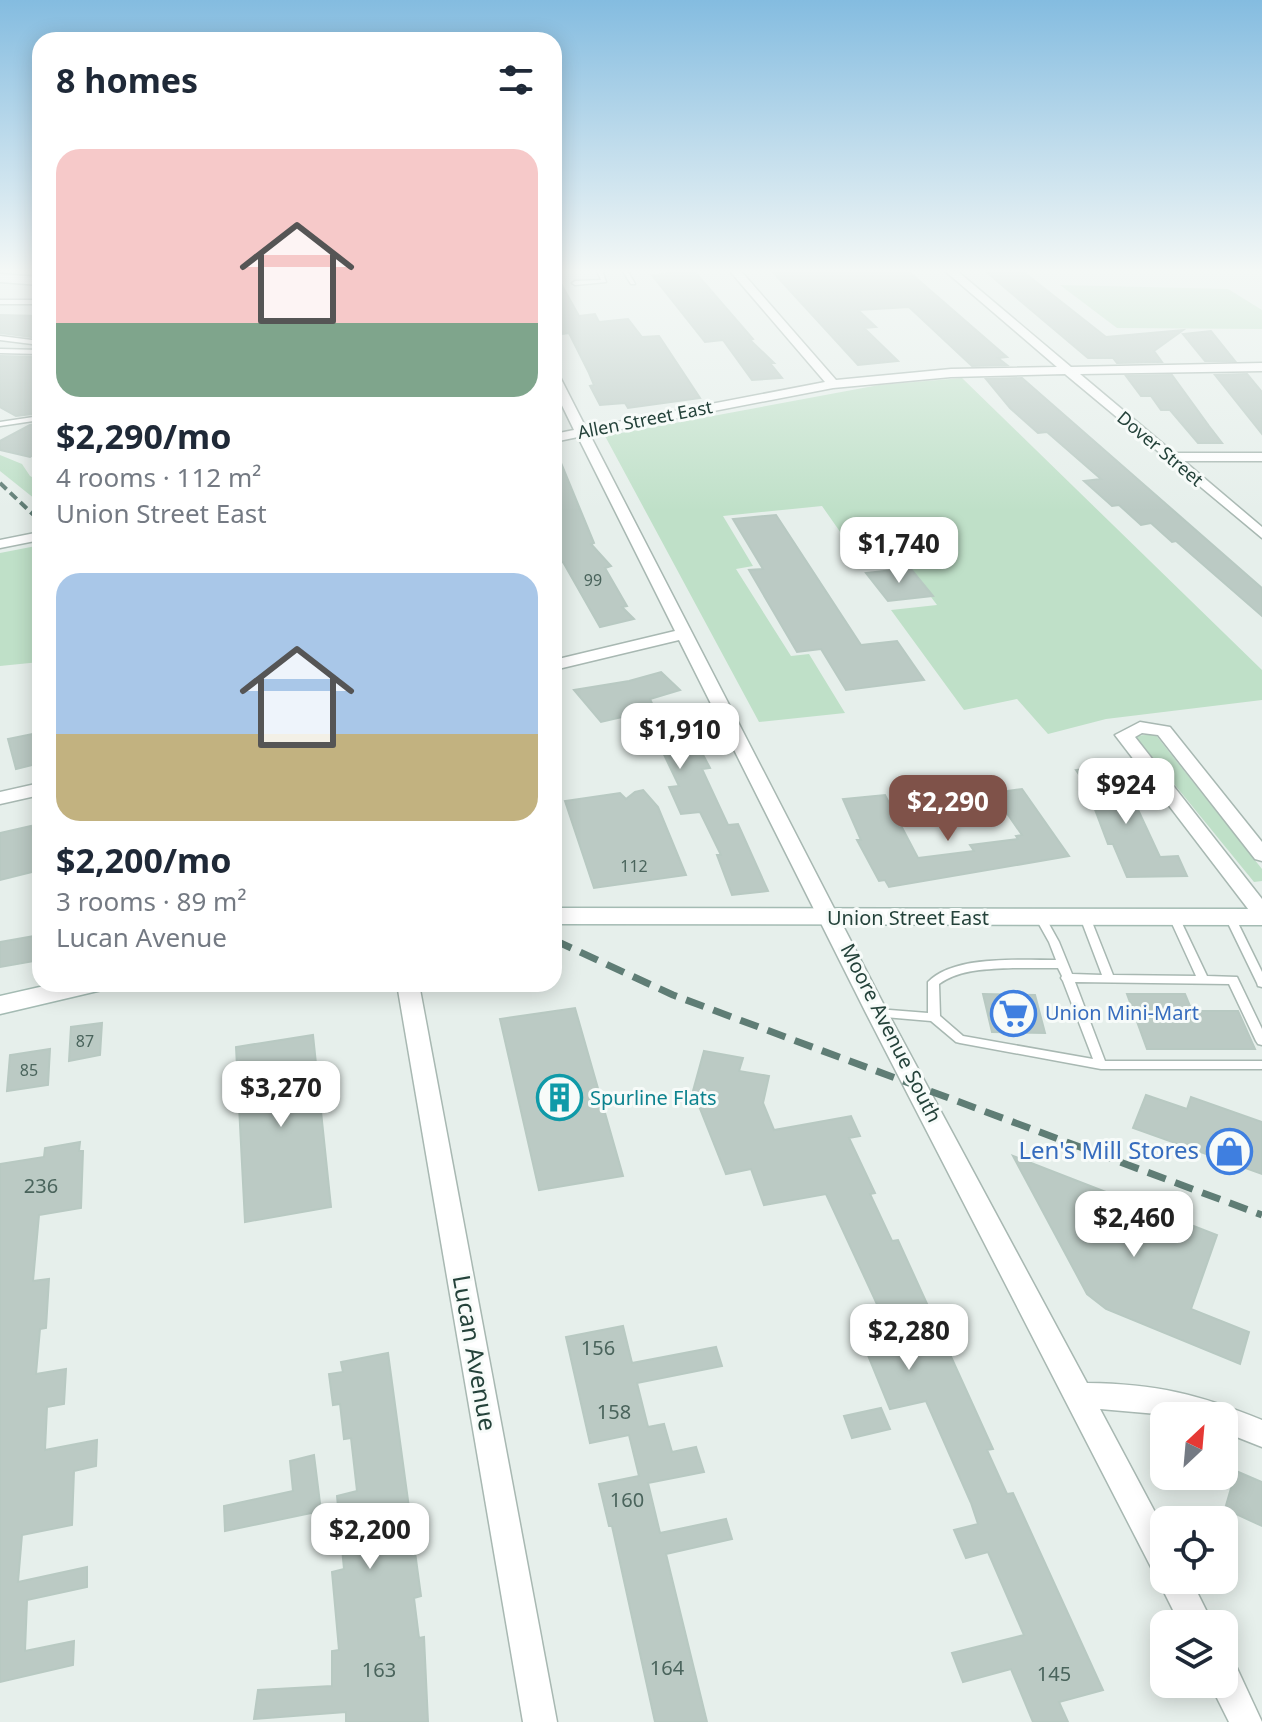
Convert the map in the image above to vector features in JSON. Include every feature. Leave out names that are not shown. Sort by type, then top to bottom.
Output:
[{"type":"street","points":[[804,350],[833,384]]},
{"type":"street","name":"Dover Street","points":[[1043,350],[1262,534]]},
{"type":"street","name":"Allen Street East","points":[[562,437],[833,384],[951,373],[1262,367]]},
{"type":"street","name":"Moore Avenue South","points":[[562,393],[877,1013],[1150,1533]]},
{"type":"street","points":[[1170,457],[1262,457]]},
{"type":"street","points":[[0,544],[32,538]]},
{"type":"street","points":[[562,663],[685,634]]},
{"type":"street","points":[[1262,855],[1164,731],[1140,727],[1124,735],[1262,915]]},
{"type":"street","points":[[0,798],[32,791]]},
{"type":"street","name":"Union Street East","points":[[562,916],[1262,915]]},
{"type":"street","points":[[0,1005],[58,992]]},
{"type":"street","name":"Lucan Avenue","points":[[409,992],[540,1722]]},
{"type":"street","points":[[1080,1396],[1157,1397],[1179,1402]]},
{"type":"street","points":[[1238,1424],[1262,1434]]},
{"type":"street","points":[[1234,1698],[1247,1722]]},
{"type":"lane","points":[[0,351],[32,352]]},
{"type":"lane","points":[[0,424],[32,419]]},
{"type":"lane","points":[[1040,917],[1054,942],[1101,1065]]},
{"type":"lane","points":[[1085,917],[1109,979]]},
{"type":"lane","points":[[1174,917],[1203,980]]},
{"type":"lane","points":[[1230,917],[1262,983]]},
{"type":"lane","points":[[934,1017],[933,982],[941,974],[1005,963],[1061,964]]},
{"type":"lane","points":[[1066,978],[1233,980],[1262,1041]]},
{"type":"lane","points":[[877,1013],[934,1017],[960,1039],[1101,1065],[1262,1065]]},
{"type":"green space","points":[[962,378],[1262,670],[1262,700],[1106,719],[1048,734],[1017,699],[964,710],[891,610],[937,605],[905,562],[864,566],[822,506],[723,516],[753,566],[736,569],[791,656],[809,654],[845,713],[759,722],[605,436],[879,385]]},
{"type":"green space","points":[[0,455],[22,464],[32,477],[32,497],[0,471]]},
{"type":"green space","points":[[32,547],[32,663],[0,666],[0,553]]},
{"type":"green space","points":[[1155,734],[1262,869],[1262,881],[1254,882],[1135,736]]},
{"type":"building","points":[[578,350],[668,350],[700,398],[628,408],[625,403],[600,405],[590,386],[594,385]]},
{"type":"building","points":[[731,350],[761,350],[774,363],[770,363],[782,378],[752,380]]},
{"type":"building","points":[[845,350],[887,350],[898,361],[858,365]]},
{"type":"building","points":[[955,350],[999,350],[1007,357],[998,358],[1007,365],[972,366]]},
{"type":"building","points":[[1079,350],[1155,350],[1162,362],[1117,363],[1113,358],[1088,358]]},
{"type":"building","points":[[1196,350],[1226,350],[1235,361],[1205,361]]},
{"type":"building","points":[[0,356],[32,357],[32,414],[16,416],[0,407]]},
{"type":"building","points":[[1247,374],[1262,392],[1262,434],[1215,375]]},
{"type":"building","points":[[1172,375],[1222,443],[1198,443],[1170,410],[1161,410],[1151,396],[1141,396],[1126,376]]},
{"type":"building","points":[[1022,378],[1262,588],[1262,616],[1176,541],[1172,542],[1151,523],[1141,525],[1119,505],[1112,506],[1084,481],[1101,479],[1047,432],[1038,433],[1010,408],[986,379]]},
{"type":"building","points":[[30,425],[32,456],[0,450],[0,441]]},
{"type":"building","points":[[562,465],[594,543],[591,544],[611,566],[605,568],[627,606],[622,607],[634,619],[600,627],[563,562]]},
{"type":"building","points":[[776,515],[861,645],[897,641],[924,680],[846,690],[821,649],[797,652],[749,570],[763,569],[733,519]]},
{"type":"building","points":[[910,568],[933,596],[888,601],[866,573]]},
{"type":"building","points":[[661,672],[680,690],[650,699],[665,733],[690,730],[710,768],[702,769],[728,825],[738,824],[768,891],[732,895],[717,855],[721,855],[700,812],[681,814],[669,787],[679,786],[658,742],[648,743],[635,714],[601,722],[574,690]]},
{"type":"building","points":[[32,734],[32,765],[16,769],[8,739]]},
{"type":"building","points":[[1111,766],[1127,786],[1160,857],[1178,856],[1187,876],[1127,877],[1113,844],[1108,844],[1085,783],[1076,770]]},
{"type":"building","points":[[1022,789],[1069,856],[889,887],[885,880],[879,881],[857,840],[861,840],[843,799],[885,795],[918,858],[974,851],[970,845],[1018,839],[1016,836],[1022,835],[993,793]]},
{"type":"building","points":[[643,790],[658,807],[686,875],[594,888],[565,801],[620,793],[626,799]]},
{"type":"building","points":[[31,826],[32,872],[0,880],[0,833]]},
{"type":"building","points":[[32,936],[32,961],[0,967],[0,942]]},
{"type":"building","name":"Union Mini-Mart","points":[[983,994],[1035,995],[1045,1033],[992,1032]]},
{"type":"building","points":[[1127,994],[1185,994],[1192,1011],[1238,1011],[1255,1049],[1147,1049]]},
{"type":"building","name":"Spurline Flats","points":[[575,1008],[623,1176],[539,1190],[500,1019]]},
{"type":"building","points":[[102,1023],[100,1055],[69,1061],[71,1027]]},
{"type":"building","points":[[313,1035],[331,1207],[245,1222],[236,1047]]},
{"type":"building","points":[[50,1049],[48,1085],[7,1091],[10,1055]]},
{"type":"building","points":[[704,1051],[743,1058],[739,1071],[769,1076],[763,1103],[774,1130],[851,1116],[860,1136],[849,1138],[875,1193],[870,1194],[892,1241],[898,1240],[993,1449],[987,1450],[1007,1494],[1013,1493],[1103,1690],[1059,1702],[1068,1722],[1033,1722],[1011,1669],[963,1682],[952,1653],[1024,1635],[988,1552],[966,1558],[954,1530],[978,1524],[971,1503],[926,1401],[890,1409],[865,1348],[881,1345],[869,1317],[882,1315],[826,1194],[764,1205],[751,1169],[726,1174],[693,1091]]},
{"type":"building","name":"Len's Mill Stores","points":[[1146,1095],[1187,1109],[1191,1097],[1262,1122],[1262,1174],[1133,1128]]},
{"type":"building","points":[[80,1142],[79,1151],[83,1151],[81,1208],[39,1215],[33,1281],[49,1279],[46,1328],[40,1329],[36,1374],[66,1369],[64,1404],[47,1407],[45,1450],[97,1440],[96,1466],[74,1471],[72,1525],[22,1535],[18,1582],[87,1567],[87,1587],[27,1600],[25,1651],[74,1641],[73,1665],[0,1682],[0,1164],[44,1157],[45,1148]]},
{"type":"building","points":[[1013,1156],[1217,1235],[1191,1309],[1249,1332],[1240,1364],[1106,1309],[1087,1294]]},
{"type":"building","points":[[623,1326],[632,1363],[716,1347],[722,1366],[637,1383],[648,1427],[664,1424],[672,1452],[696,1447],[704,1472],[648,1483],[660,1533],[726,1519],[732,1539],[666,1554],[707,1722],[655,1722],[612,1526],[609,1526],[599,1484],[639,1476],[629,1435],[590,1443],[566,1337]]},
{"type":"building","points":[[388,1353],[421,1596],[414,1598],[419,1638],[424,1637],[428,1722],[346,1722],[346,1712],[254,1719],[258,1690],[332,1686],[332,1651],[339,1650],[332,1572],[344,1569],[337,1496],[357,1491],[351,1438],[344,1439],[340,1404],[333,1405],[329,1374],[343,1372],[341,1362]]},
{"type":"building","points":[[881,1408],[890,1429],[852,1438],[844,1416]]},
{"type":"building","points":[[314,1455],[321,1511],[225,1531],[224,1506],[293,1491],[290,1461]]},
{"type":"building","points":[[1238,1472],[1262,1482],[1262,1526],[1238,1515],[1238,1506],[1226,1506],[1230,1490],[1238,1490]]},
{"type":"railway","points":[[0,483],[32,513]]},
{"type":"railway","points":[[562,944],[673,995],[1262,1215]]},
{"type":"place","name":"Union Mini-Mart","points":[[1014,1013]]},
{"type":"place","name":"Spurline Flats","points":[[559,1098]]},
{"type":"place","name":"Len's Mill Stores","points":[[1230,1151]]}]
